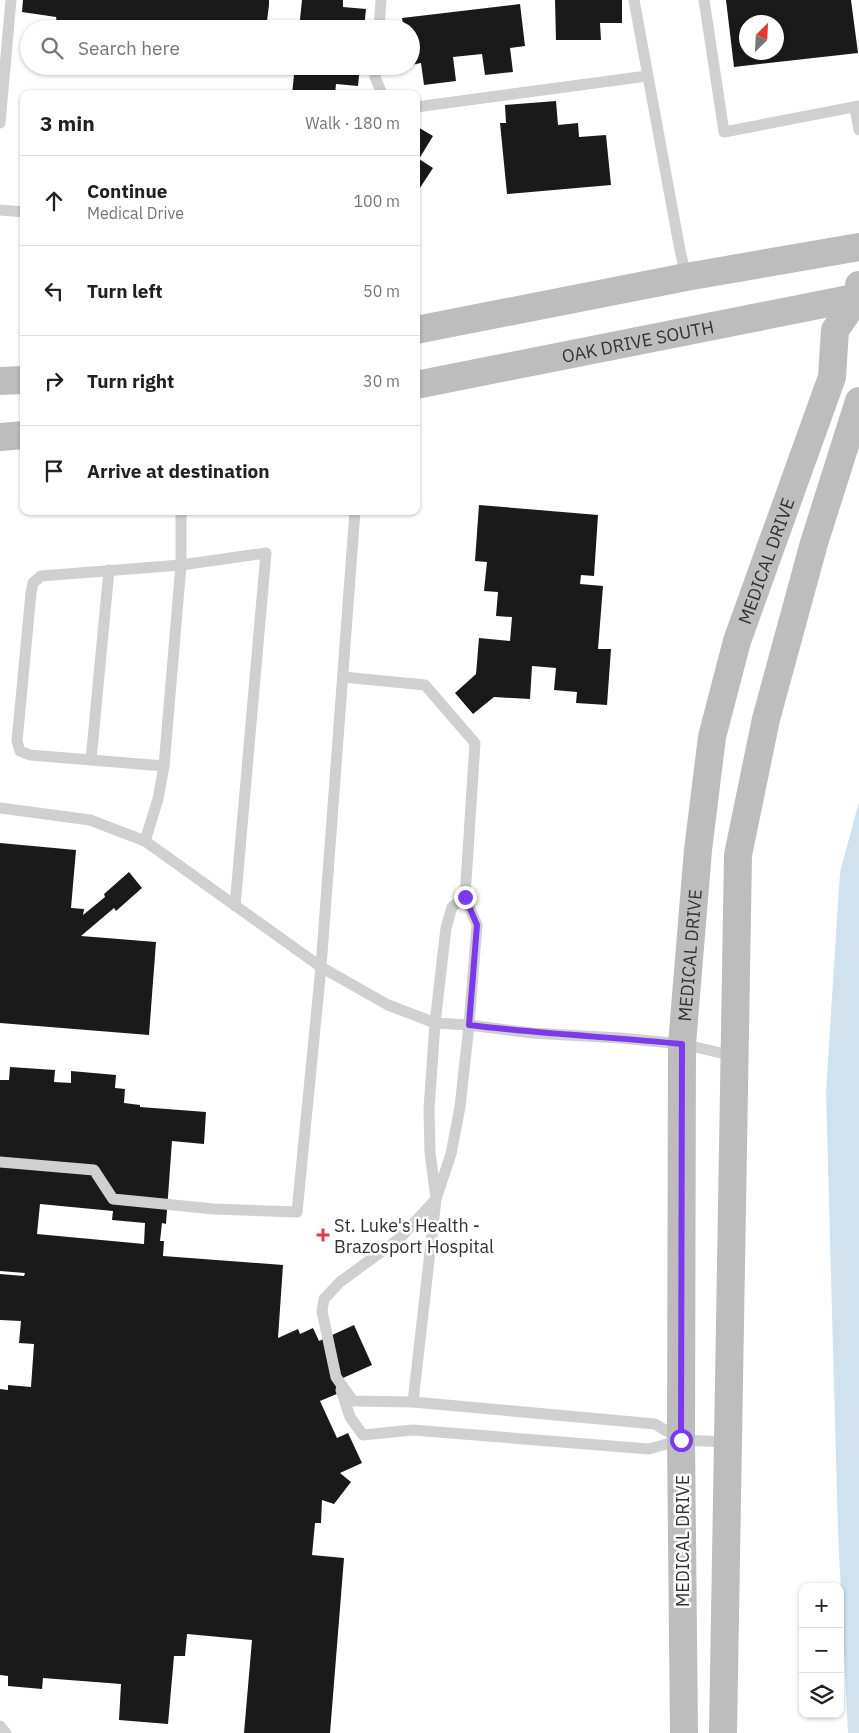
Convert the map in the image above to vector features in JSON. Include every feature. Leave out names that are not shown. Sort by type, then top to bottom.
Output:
[{"type":"street","points":[[420,329],[859,247]]},
{"type":"street","name":"OAK DRIVE SOUTH","points":[[420,384],[859,294]]},
{"type":"street","name":"MEDICAL DRIVE","points":[[684,1733],[681,1440],[682,1044],[698,850],[712,737],[737,641],[832,377],[835,330],[859,294]]},
{"type":"street","points":[[0,382],[20,380]]},
{"type":"street","points":[[723,1733],[738,855],[766,719],[814,543],[859,401]]},
{"type":"street","points":[[0,437],[20,435]]},
{"type":"lane","points":[[0,122],[11,0]]},
{"type":"lane","points":[[380,20],[381,0]]},
{"type":"lane","points":[[634,0],[686,278]]},
{"type":"lane","points":[[704,0],[724,132],[857,106],[859,130]]},
{"type":"lane","points":[[375,75],[380,90]]},
{"type":"lane","points":[[420,106],[647,76]]},
{"type":"lane","points":[[0,210],[20,212]]},
{"type":"lane","points":[[144,841],[158,799],[164,766],[181,565],[181,515]]},
{"type":"lane","points":[[0,1162],[94,1170],[113,1199],[214,1209],[297,1212],[321,966],[355,515]]},
{"type":"lane","points":[[164,766],[30,755],[20,752],[17,741],[33,583],[41,576],[181,565],[266,553],[235,906]]},
{"type":"lane","points":[[91,760],[109,570]]},
{"type":"lane","points":[[343,677],[425,685],[475,743],[465,897],[477,925],[469,1025],[458,1116],[451,1154],[436,1199],[413,1402]]},
{"type":"lane","points":[[0,808],[90,820],[144,841],[321,966],[388,1005],[435,1023],[532,1033],[682,1044],[734,1056]]},
{"type":"lane","points":[[465,897],[452,907],[446,928],[435,1023],[429,1108],[430,1144],[436,1199],[400,1238],[340,1282],[324,1299],[322,1311],[336,1377],[350,1418],[363,1435],[413,1430],[649,1449],[681,1440],[728,1442]]},
{"type":"lane","points":[[336,1377],[353,1401],[413,1402],[655,1424],[681,1440]]},
{"type":"lane","points":[[0,1726],[6,1733]]},
{"type":"water","points":[[859,802],[859,1733],[848,1733],[844,1653],[844,1583],[841,1583],[838,1532],[826,1092],[840,872]]},
{"type":"building","points":[[23,0],[269,0],[267,20],[56,20],[56,17],[22,12]]},
{"type":"building","points":[[302,0],[343,0],[343,7],[366,9],[365,20],[300,20]]},
{"type":"building","points":[[555,0],[622,0],[622,23],[600,23],[601,40],[556,40]]},
{"type":"building","points":[[726,0],[851,0],[858,53],[734,67]]},
{"type":"building","points":[[520,4],[525,46],[510,48],[513,72],[485,75],[482,54],[453,57],[456,81],[424,85],[420,63],[420,20],[402,20],[402,18]]},
{"type":"building","points":[[294,75],[359,75],[358,86],[336,84],[335,90],[292,90]]},
{"type":"building","points":[[556,101],[558,125],[578,123],[579,137],[606,135],[611,185],[507,194],[500,123],[506,123],[505,105]]},
{"type":"building","points":[[420,128],[433,136],[420,157]]},
{"type":"building","points":[[420,160],[433,168],[420,188]]},
{"type":"building","points":[[479,505],[598,515],[594,576],[581,575],[580,584],[603,586],[598,649],[611,649],[607,705],[576,703],[577,692],[554,690],[556,668],[532,666],[530,699],[494,697],[473,714],[455,693],[476,674],[479,638],[510,641],[512,617],[496,616],[498,592],[484,591],[487,562],[475,561]]},
{"type":"building","points":[[0,843],[76,850],[71,908],[84,909],[83,915],[105,897],[104,894],[129,872],[142,888],[116,911],[114,908],[81,936],[156,942],[149,1035],[0,1023]]},
{"type":"building","points":[[10,1067],[55,1070],[54,1082],[71,1083],[71,1071],[116,1075],[115,1088],[125,1089],[124,1103],[140,1105],[140,1107],[206,1112],[204,1144],[172,1141],[166,1224],[162,1223],[160,1241],[164,1241],[163,1256],[283,1265],[278,1338],[298,1329],[300,1334],[313,1328],[319,1341],[354,1325],[372,1365],[334,1382],[339,1393],[320,1401],[337,1438],[348,1433],[362,1463],[340,1473],[351,1482],[334,1504],[322,1500],[321,1523],[315,1523],[312,1555],[344,1558],[330,1733],[244,1733],[252,1640],[187,1634],[185,1656],[174,1656],[168,1724],[119,1720],[121,1684],[43,1678],[42,1689],[8,1686],[8,1676],[0,1675],[0,1389],[8,1390],[8,1385],[31,1387],[34,1344],[19,1343],[21,1321],[0,1320],[0,1274],[24,1276],[25,1273],[0,1271],[0,1080],[9,1080]],"holes":[[[40,1204],[113,1211],[112,1220],[145,1223],[144,1244],[37,1234]]]},
{"type":"place","name":"St. Luke's Health - Brazosport Hospital","points":[[323,1235]]},
{"type":"route","points":[[465,897],[477,925],[469,1025],[532,1033],[682,1044],[681,1440]]}]
